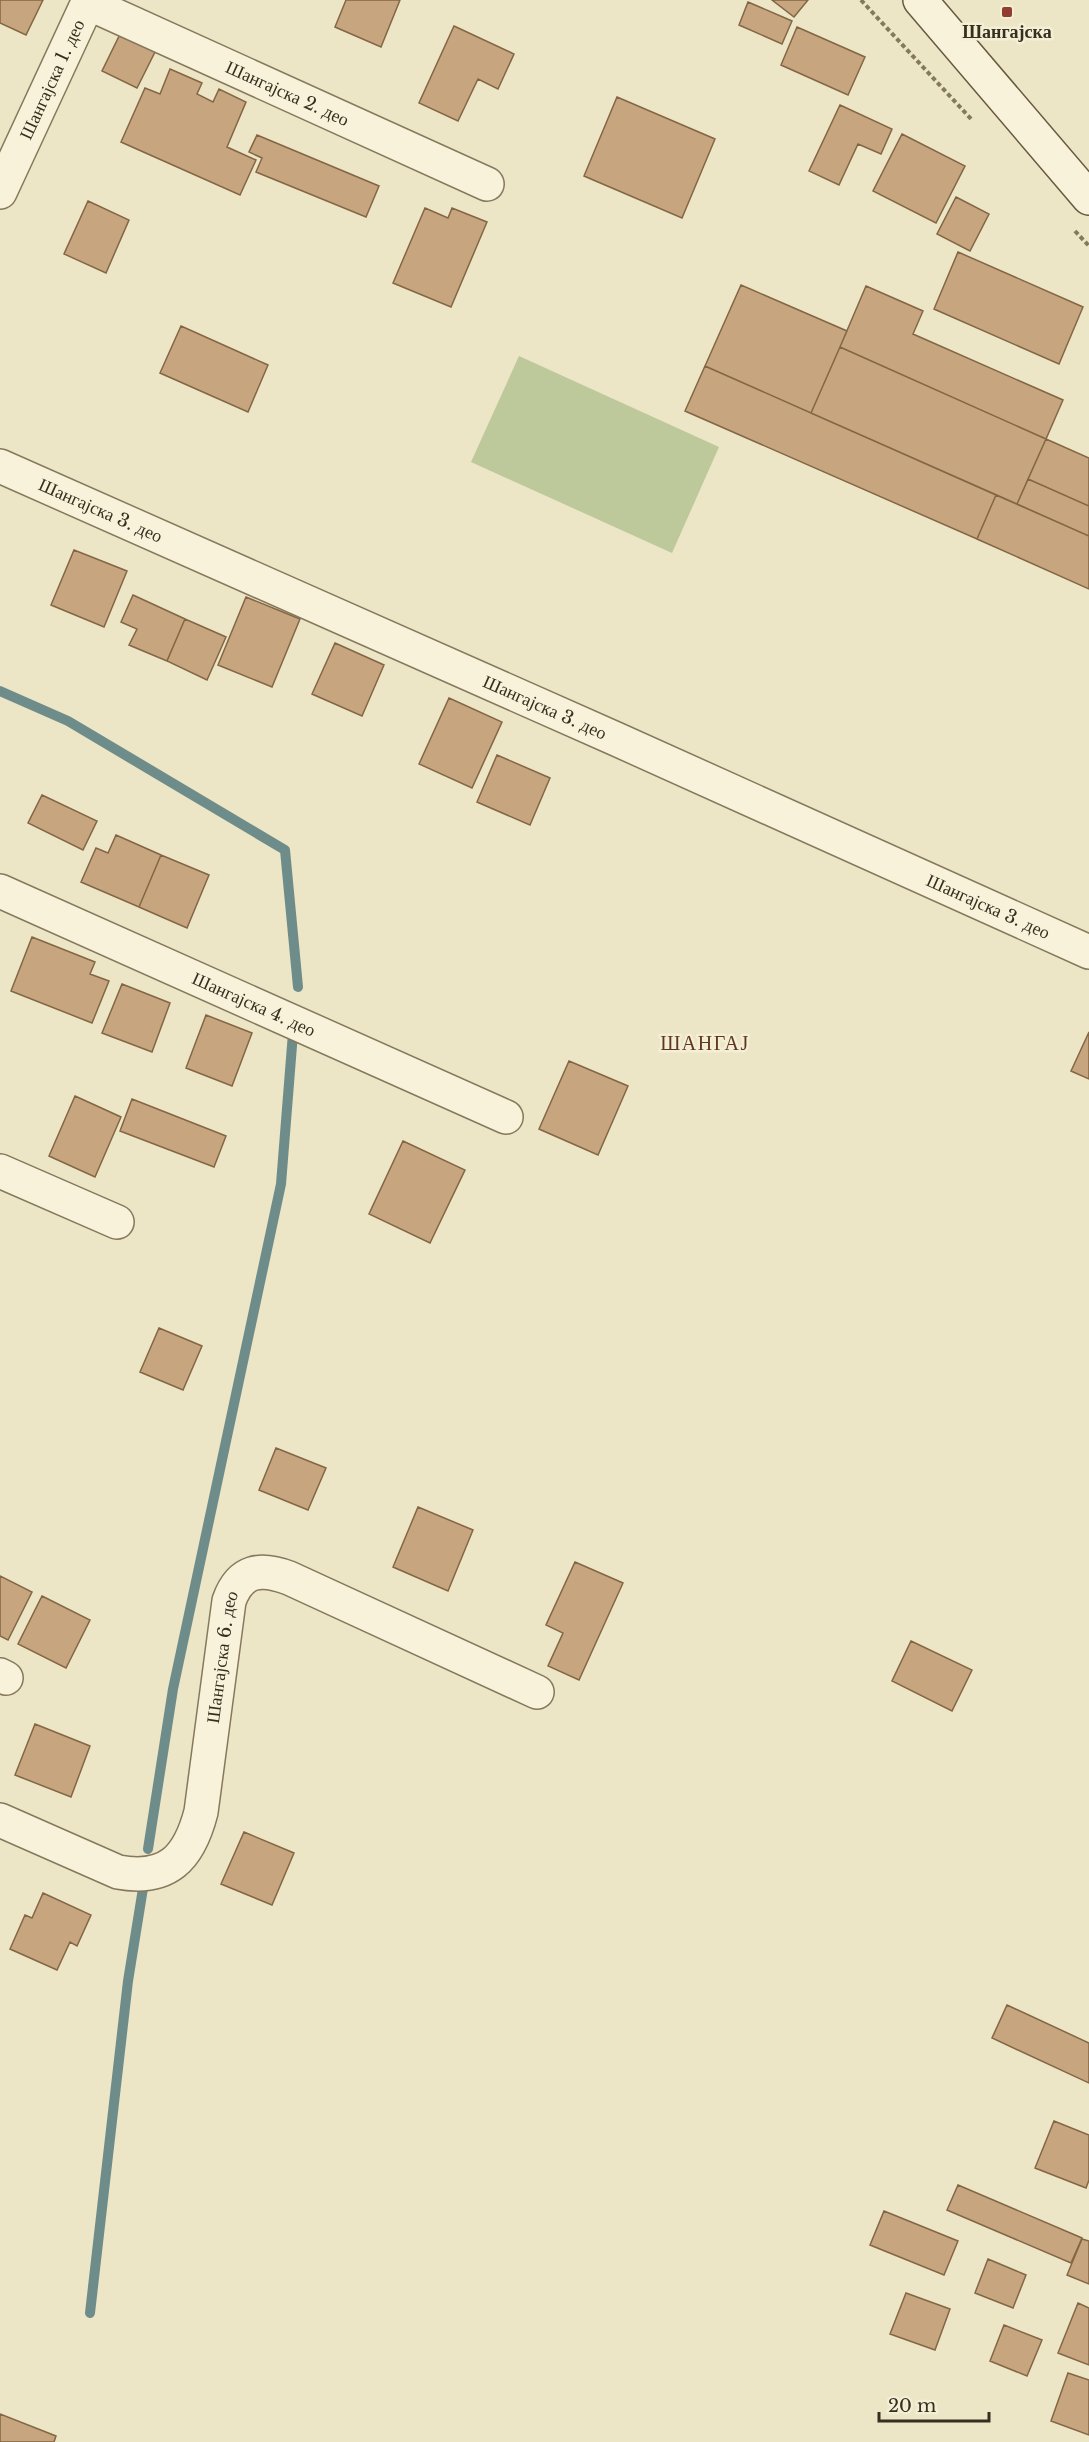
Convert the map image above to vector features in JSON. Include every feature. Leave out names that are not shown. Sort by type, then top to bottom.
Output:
[{"type":"street","points":[[920,0],[1089,198]]},
{"type":"street","name":"Шангајска 2. део","points":[[88,2],[487,184]]},
{"type":"street","name":"Шангајска 1. део","points":[[0,192],[88,2]]},
{"type":"street","name":"Шангајска 3. део","points":[[0,466],[627,743],[1089,952]]},
{"type":"street","name":"Шангајска 4. део","points":[[0,891],[506,1117]]},
{"type":"street","points":[[0,1171],[117,1222]]},
{"type":"street","name":"Шангајска 6. део","points":[[0,1820],[118,1872],[139,1875],[163,1870],[176,1863],[188,1850],[201,1812],[229,1601],[233,1588],[241,1580],[262,1571],[289,1578],[537,1692]]},
{"type":"green space","points":[[519,356],[719,447],[672,553],[471,462]]},
{"type":"building","points":[[0,0],[43,0],[26,35],[0,23]]},
{"type":"building","points":[[346,0],[400,0],[381,47],[335,27]]},
{"type":"building","points":[[772,0],[808,0],[794,17]]},
{"type":"building","points":[[748,2],[792,21],[782,44],[739,25]]},
{"type":"building","points":[[125,24],[160,42],[137,88],[102,71]]},
{"type":"building","points":[[454,26],[514,54],[498,89],[478,79],[458,121],[419,103]]},
{"type":"building","points":[[797,27],[865,57],[848,95],[781,65]]},
{"type":"building","points":[[170,69],[202,83],[197,94],[213,102],[219,89],[246,102],[227,147],[256,160],[240,195],[121,142],[145,88],[160,94]]},
{"type":"building","points":[[617,97],[715,139],[682,218],[584,176]]},
{"type":"building","points":[[840,105],[892,129],[881,154],[858,144],[839,185],[809,171]]},
{"type":"building","points":[[902,134],[965,166],[936,223],[873,191]]},
{"type":"building","points":[[257,135],[379,186],[366,217],[256,172],[262,158],[249,152]]},
{"type":"building","points":[[956,197],[989,214],[970,251],[937,234]]},
{"type":"building","points":[[88,201],[129,220],[106,273],[64,254]]},
{"type":"building","points":[[425,208],[448,218],[452,208],[487,222],[451,307],[393,283]]},
{"type":"building","points":[[958,252],[1083,307],[1059,364],[934,309]]},
{"type":"building","points":[[741,285],[847,331],[811,413],[705,366]]},
{"type":"building","points":[[866,286],[923,311],[913,334],[1063,400],[1046,439],[840,347]]},
{"type":"building","points":[[181,326],[268,365],[248,412],[160,373]]},
{"type":"building","points":[[840,347],[1046,439],[1017,504],[811,413]]},
{"type":"building","points":[[705,366],[996,495],[977,539],[685,411]]},
{"type":"building","points":[[1046,439],[1089,458],[1089,506],[1028,479]]},
{"type":"building","points":[[1028,479],[1089,506],[1089,536],[1017,504]]},
{"type":"building","points":[[996,495],[1089,536],[1089,589],[977,539]]},
{"type":"building","points":[[74,550],[127,571],[104,627],[51,605]]},
{"type":"building","points":[[133,595],[185,619],[167,661],[129,645],[137,629],[121,622]]},
{"type":"building","points":[[246,597],[300,619],[272,687],[218,665]]},
{"type":"building","points":[[185,619],[226,637],[207,680],[167,661]]},
{"type":"building","points":[[335,643],[384,665],[362,716],[312,694]]},
{"type":"building","points":[[449,698],[502,722],[472,788],[419,764]]},
{"type":"building","points":[[497,755],[550,778],[530,825],[477,802]]},
{"type":"building","points":[[42,795],[97,821],[83,850],[28,823]]},
{"type":"building","points":[[116,835],[161,855],[139,907],[81,882],[96,848],[108,853]]},
{"type":"building","points":[[161,855],[209,875],[187,928],[139,907]]},
{"type":"building","points":[[32,937],[95,962],[90,974],[109,981],[92,1023],[11,991]]},
{"type":"building","points":[[122,984],[170,1003],[152,1052],[102,1033]]},
{"type":"building","points":[[206,1015],[252,1033],[232,1086],[186,1068]]},
{"type":"building","points":[[1089,1032],[1089,1079],[1071,1071]]},
{"type":"building","points":[[569,1061],[628,1086],[598,1155],[539,1129]]},
{"type":"building","points":[[75,1096],[121,1117],[95,1177],[49,1156]]},
{"type":"building","points":[[132,1099],[226,1136],[214,1167],[120,1131]]},
{"type":"building","points":[[403,1141],[465,1170],[430,1243],[369,1214]]},
{"type":"building","points":[[159,1328],[202,1346],[183,1390],[140,1372]]},
{"type":"building","points":[[276,1448],[326,1468],[308,1510],[259,1490]]},
{"type":"building","points":[[418,1507],[473,1530],[448,1591],[393,1567]]},
{"type":"building","points":[[575,1562],[623,1583],[579,1680],[548,1666],[563,1633],[546,1625]]},
{"type":"building","points":[[0,1576],[32,1592],[8,1640],[0,1636]]},
{"type":"building","points":[[42,1596],[90,1620],[66,1668],[18,1644]]},
{"type":"building","points":[[911,1641],[972,1670],[952,1711],[892,1681]]},
{"type":"building","points":[[35,1724],[90,1746],[71,1797],[15,1775]]},
{"type":"building","points":[[244,1832],[294,1853],[272,1905],[221,1884]]},
{"type":"building","points":[[43,1893],[91,1915],[77,1946],[70,1942],[57,1970],[10,1949],[25,1915],[32,1918]]},
{"type":"building","points":[[1007,2005],[1089,2043],[1089,2083],[992,2038]]},
{"type":"building","points":[[1054,2121],[1089,2135],[1089,2180],[1086,2188],[1035,2168]]},
{"type":"building","points":[[958,2185],[1082,2238],[1071,2263],[947,2210]]},
{"type":"building","points":[[884,2211],[958,2241],[944,2275],[870,2245]]},
{"type":"building","points":[[1082,2239],[1089,2241],[1089,2284],[1067,2275]]},
{"type":"building","points":[[988,2259],[1026,2275],[1013,2308],[975,2293]]},
{"type":"building","points":[[906,2293],[950,2309],[935,2350],[890,2334]]},
{"type":"building","points":[[1078,2303],[1089,2308],[1089,2365],[1058,2353]]},
{"type":"building","points":[[1004,2325],[1042,2340],[1027,2376],[990,2361]]},
{"type":"building","points":[[1068,2373],[1089,2380],[1089,2435],[1051,2421]]},
{"type":"building","points":[[0,2414],[56,2436],[54,2442],[0,2442]]},
{"type":"waterway","points":[[0,691],[68,721],[285,850],[298,987]]},
{"type":"waterway","points":[[148,1849],[173,1689],[281,1184],[293,1033]]},
{"type":"waterway","points":[[90,2313],[128,1981],[145,1876]]},
{"type":"place","name":"Шангајска","points":[[1007,12]]},
{"type":"district","name":"ШАНГАЈ","points":[[705,1043]]}]
